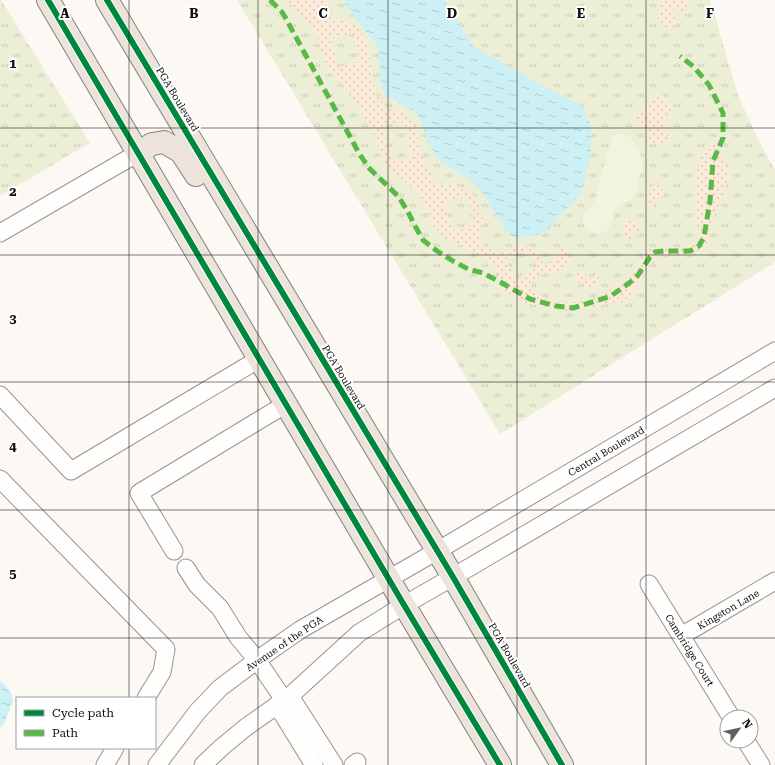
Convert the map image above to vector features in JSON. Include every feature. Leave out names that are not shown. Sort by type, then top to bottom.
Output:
[{"type":"main road","points":[[48,0],[388,578],[500,765]]},
{"type":"main road","name":"PGA Boulevard","points":[[107,0],[453,577],[562,765]]},
{"type":"main road","points":[[138,153],[152,144],[164,142],[181,152],[212,200],[272,277]]},
{"type":"street","points":[[0,233],[138,153]]},
{"type":"street","name":"Central Boulevard","points":[[437,551],[775,350]]},
{"type":"street","points":[[0,395],[71,471],[259,359]]},
{"type":"street","points":[[203,765],[245,728],[284,700],[359,634],[404,605],[775,388]]},
{"type":"street","points":[[174,551],[139,493],[286,404]]},
{"type":"street","points":[[0,479],[166,650],[162,672],[147,697]]},
{"type":"street","name":"Avenue of the PGA","points":[[157,765],[198,711],[220,688],[300,630],[437,551]]},
{"type":"street","points":[[186,568],[197,585],[220,608],[238,638],[257,660],[284,700],[334,765]]},
{"type":"street","name":"Kingston Lane","points":[[681,636],[775,581]]},
{"type":"street","name":"Cambridge Court","points":[[649,584],[726,709]]},
{"type":"street","points":[[284,700],[314,765]]},
{"type":"street","points":[[106,765],[114,749]]},
{"type":"street","points":[[751,749],[760,765]]},
{"type":"green space","points":[[0,0],[90,143],[0,196]]},
{"type":"green space","points":[[237,0],[710,0],[738,95],[757,137],[775,170],[775,262],[500,434]]},
{"type":"green space","points":[[618,133],[625,134],[630,137],[640,153],[643,164],[635,197],[616,208],[611,226],[605,231],[597,233],[589,231],[584,225],[584,216],[595,200],[612,138]]},
{"type":"sand","points":[[286,0],[327,0],[328,10],[334,18],[356,25],[368,43],[375,93],[386,106],[402,113],[412,121],[418,135],[420,150],[434,180],[442,186],[465,188],[477,200],[484,219],[481,242],[493,250],[501,253],[526,245],[530,246],[539,254],[545,266],[556,259],[559,249],[563,247],[568,250],[569,254],[567,262],[562,269],[553,273],[539,276],[533,281],[531,287],[543,297],[560,303],[575,302],[600,296],[622,282],[635,269],[643,255],[649,249],[662,247],[688,247],[697,241],[699,226],[698,222],[693,217],[696,203],[696,176],[703,154],[711,144],[717,142],[721,147],[721,155],[728,169],[729,179],[710,228],[708,242],[699,253],[693,255],[663,256],[657,258],[648,268],[627,302],[609,303],[592,308],[566,311],[520,302],[501,288],[498,280],[498,273],[491,263],[474,252],[449,241],[442,236],[436,228],[417,190],[384,166],[383,158],[375,137],[358,106],[344,86],[331,72],[324,60],[317,36],[312,28]],"holes":[[[353,33],[359,62],[338,67],[331,38]],[[402,121],[412,156],[393,162],[382,126]],[[466,196],[476,224],[454,232],[443,204]],[[527,249],[537,266],[516,279],[506,261]]]},
{"type":"sand","points":[[663,0],[686,0],[690,7],[688,12],[685,13],[676,8],[674,10],[677,23],[674,27],[664,27],[659,21],[658,14]]},
{"type":"sand","points":[[656,95],[662,95],[672,105],[671,110],[664,122],[667,138],[664,143],[659,145],[649,143],[647,141],[648,131],[634,119],[636,115],[646,111],[650,100]]},
{"type":"sand","points":[[656,184],[662,190],[663,196],[662,198],[655,199],[653,207],[650,207],[647,203],[651,187]]},
{"type":"sand","points":[[627,221],[632,221],[640,226],[640,231],[638,232],[633,230],[631,232],[634,236],[630,239],[625,237],[623,224]]},
{"type":"sand","points":[[581,271],[592,279],[594,277],[594,272],[597,272],[598,281],[595,287],[589,288],[583,283],[577,282],[575,275],[577,272]]},
{"type":"water","points":[[343,0],[444,0],[474,47],[584,107],[591,127],[591,153],[581,193],[547,231],[534,236],[520,238],[512,236],[507,232],[487,199],[473,182],[441,161],[428,144],[421,120],[413,111],[386,95],[382,88],[377,46]]},
{"type":"water","points":[[0,681],[11,693],[13,701],[4,724],[0,728]]},
{"type":"marked path","points":[[270,0],[285,17],[360,155],[370,169],[398,196],[423,240],[437,251],[468,269],[483,273],[530,299],[556,306],[573,308],[611,296],[636,278],[655,252],[690,251],[699,246],[704,237],[710,201],[713,161],[723,138],[723,113],[709,85],[694,67],[680,56]]},
{"type":"cycle path","points":[[48,0],[404,605],[500,765]]},
{"type":"cycle path","points":[[107,0],[453,577],[562,765]]}]
